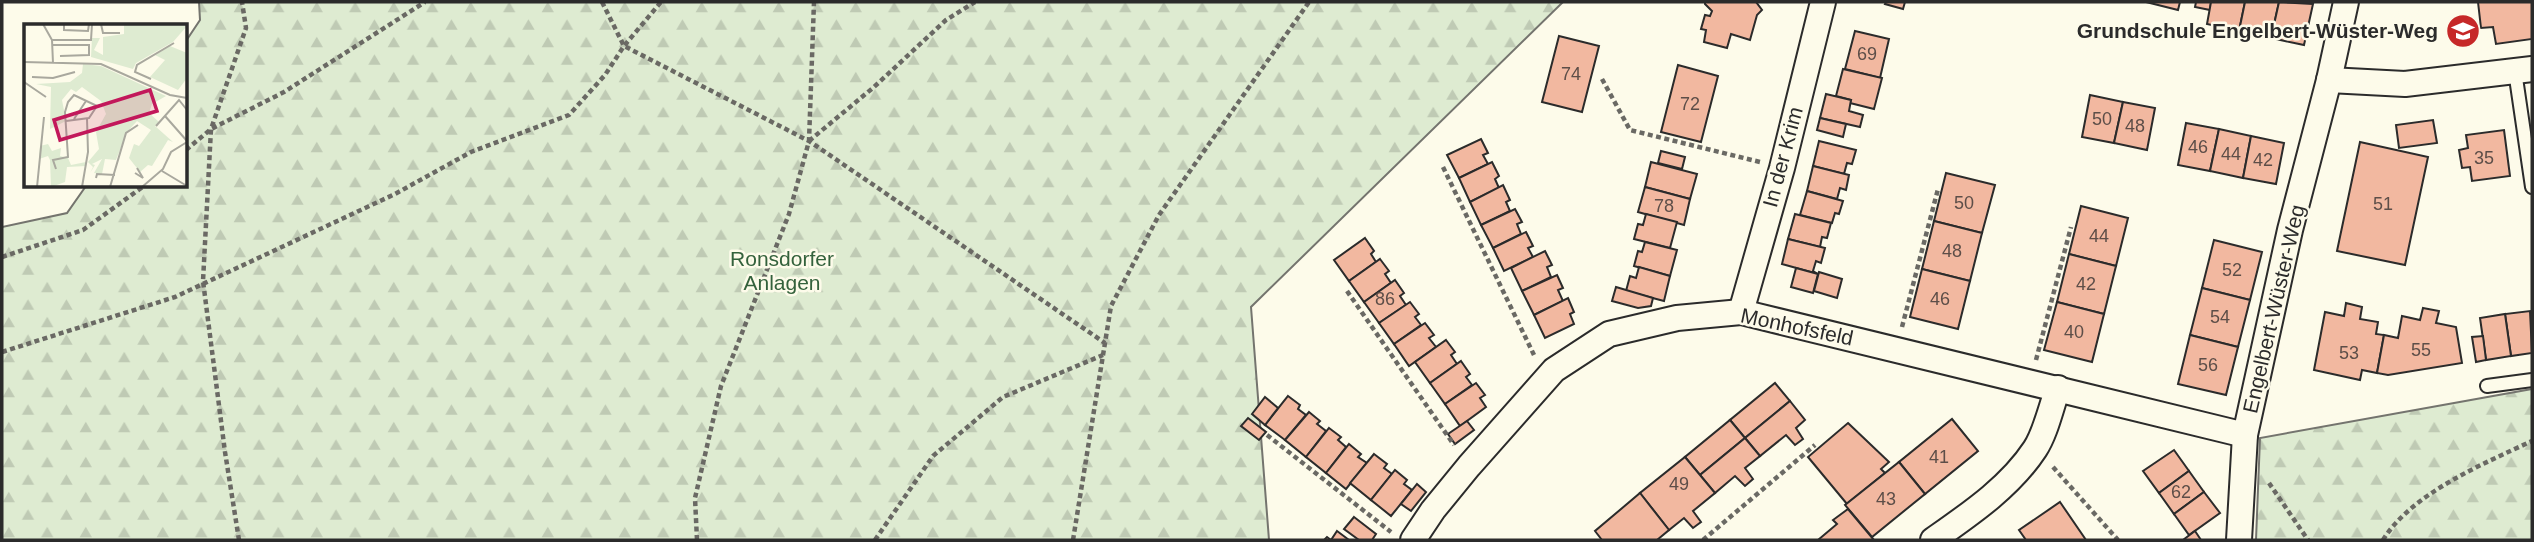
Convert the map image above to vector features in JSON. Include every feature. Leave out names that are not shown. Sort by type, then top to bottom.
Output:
[{"type":"street","name":"In der Krim","points":[[1741,312],[1782,168],[1822,2]]},
{"type":"street","name":"Engelbert-Wüster-Weg","points":[[2239,540],[2245,440],[2290,230],[2346,2]]},
{"type":"street","points":[[2329,80],[2405,84],[2524,70]]},
{"type":"street","name":"Monhofsfeld","points":[[1413,540],[1433,510],[1469,466],[1554,370],[1609,334],[1677,318],[1741,312],[2058,388],[2245,440]]},
{"type":"street","points":[[1933,540],[1979,507],[2007,482],[2036,448],[2058,388]]},
{"type":"lane","points":[[2524,70],[2532,187]]},
{"type":"lane","points":[[2487,386],[2532,380]]},
{"type":"path","points":[[239,540],[203,282],[211,129],[246,28],[242,2]]},
{"type":"path","points":[[187,149],[211,129],[284,92],[425,2]]},
{"type":"path","points":[[602,2],[624,46],[809,141],[1105,343]]},
{"type":"path","points":[[2,352],[175,296],[395,194],[471,152],[569,115],[605,75],[624,46],[661,2]]},
{"type":"path","points":[[697,540],[695,498],[721,386],[789,214],[809,141],[814,2]]},
{"type":"path","points":[[809,141],[874,87],[946,20],[975,2]]},
{"type":"path","points":[[1073,540],[1111,306],[1159,215],[1309,2]]},
{"type":"path","points":[[1602,79],[1630,130],[1782,168]]},
{"type":"path","points":[[1443,167],[1546,379]]},
{"type":"path","points":[[2,257],[83,230],[143,187]]},
{"type":"path","points":[[1896,349],[1938,190]]},
{"type":"path","points":[[2031,382],[2071,227]]},
{"type":"path","points":[[1347,291],[1469,466]]},
{"type":"path","points":[[875,540],[933,456],[1003,397],[1103,355]]},
{"type":"path","points":[[1268,436],[1401,540]]},
{"type":"path","points":[[2245,440],[2308,540]]},
{"type":"path","points":[[2383,540],[2390,527],[2419,500],[2532,440]]},
{"type":"path","points":[[1703,540],[1815,445]]},
{"type":"path","points":[[2036,448],[2118,540]]},
{"type":"green space","name":"Ronsdorfer Anlagen","points":[[199,2],[1563,2],[1251,307],[1269,540],[2,540],[2,227],[67,213],[85,187],[187,187],[187,40],[200,20]]},
{"type":"green space","points":[[2532,389],[2532,540],[2256,540],[2260,438]]},
{"type":"building","points":[[1705,2],[1756,2],[1762,10],[1757,15],[1750,40],[1731,34],[1727,48],[1704,42],[1706,30],[1701,29],[1705,15],[1710,16],[1712,11]]},
{"type":"building","points":[[1905,2],[1903,9],[1885,4]]},
{"type":"building","points":[[2146,2],[2180,2],[2178,10]]},
{"type":"building","points":[[2196,2],[2211,2],[2210,10],[2195,7]]},
{"type":"building","points":[[2211,2],[2245,2],[2239,31],[2207,24]]},
{"type":"building","points":[[2245,2],[2279,2],[2271,38],[2239,31]]},
{"type":"building","points":[[2279,2],[2313,4],[2304,45],[2271,38]]},
{"type":"building","points":[[2478,2],[2532,2],[2532,39],[2496,44],[2493,27],[2481,28]]},
{"type":"building","points":[[1855,31],[1889,39],[1880,78],[1845,69]]},
{"type":"building","points":[[1559,36],[1599,46],[1582,112],[1542,102]]},
{"type":"building","points":[[1678,65],[1718,76],[1701,142],[1661,132]]},
{"type":"building","points":[[1843,69],[1882,78],[1874,109],[1836,96]]},
{"type":"building","points":[[1826,94],[1851,100],[1849,111],[1863,115],[1860,127],[1820,118]]},
{"type":"building","points":[[2090,95],[2123,102],[2114,143],[2082,137]]},
{"type":"building","points":[[2123,102],[2155,108],[2147,150],[2114,143]]},
{"type":"building","points":[[1820,118],[1846,124],[1843,137],[1817,130]]},
{"type":"building","points":[[2433,120],[2437,143],[2399,148],[2396,125]]},
{"type":"building","points":[[2186,123],[2219,129],[2210,171],[2178,165]]},
{"type":"building","points":[[2219,129],[2251,136],[2243,178],[2210,171]]},
{"type":"building","points":[[2504,130],[2510,176],[2472,181],[2470,167],[2462,168],[2459,150],[2468,148],[2466,135]]},
{"type":"building","points":[[2251,136],[2284,143],[2276,184],[2243,178]]},
{"type":"building","points":[[1481,139],[1488,153],[1483,155],[1488,164],[1459,178],[1447,155]]},
{"type":"building","points":[[1819,141],[1856,150],[1852,164],[1847,163],[1844,174],[1813,166]]},
{"type":"building","points":[[2360,142],[2428,157],[2405,265],[2337,251]]},
{"type":"building","points":[[1661,151],[1685,157],[1682,169],[1658,163]]},
{"type":"building","points":[[1492,162],[1499,176],[1495,179],[1499,188],[1470,202],[1459,178]]},
{"type":"building","points":[[1651,162],[1697,174],[1690,199],[1645,187]]},
{"type":"building","points":[[1813,166],[1849,175],[1846,190],[1840,188],[1837,199],[1807,191]]},
{"type":"building","points":[[1946,173],[1995,185],[1982,233],[1934,221]]},
{"type":"building","points":[[1503,185],[1510,200],[1506,202],[1510,211],[1481,225],[1470,202]]},
{"type":"building","points":[[1645,187],[1690,199],[1684,225],[1638,212]]},
{"type":"building","points":[[1807,191],[1843,201],[1839,214],[1835,213],[1832,223],[1800,215]]},
{"type":"building","points":[[2081,206],[2128,218],[2116,266],[2069,254]]},
{"type":"building","points":[[1515,209],[1522,222],[1517,224],[1521,234],[1493,248],[1481,225]]},
{"type":"building","points":[[1646,214],[1677,222],[1670,248],[1634,239],[1638,224],[1643,225]]},
{"type":"building","points":[[1795,214],[1831,223],[1827,238],[1822,237],[1820,247],[1788,239]]},
{"type":"building","points":[[1934,221],[1982,233],[1970,281],[1922,269]]},
{"type":"building","points":[[1526,232],[1533,246],[1528,248],[1533,257],[1504,271],[1493,248]]},
{"type":"building","points":[[1365,238],[1374,251],[1371,254],[1376,262],[1349,281],[1334,260]]},
{"type":"building","points":[[1788,239],[1825,248],[1821,263],[1816,261],[1813,271],[1818,274],[1782,264]]},
{"type":"building","points":[[2214,240],[2262,252],[2250,300],[2202,288]]},
{"type":"building","points":[[1645,242],[1677,250],[1670,276],[1634,266],[1638,251],[1642,252]]},
{"type":"building","points":[[1545,251],[1552,265],[1547,267],[1551,277],[1522,291],[1511,268]]},
{"type":"building","points":[[2069,254],[2116,266],[2104,314],[2057,302]]},
{"type":"building","points":[[1380,259],[1389,271],[1385,274],[1391,283],[1364,302],[1349,281]]},
{"type":"building","points":[[1639,267],[1670,276],[1664,301],[1626,291],[1630,276],[1636,278]]},
{"type":"building","points":[[1796,268],[1818,274],[1813,293],[1791,287]]},
{"type":"building","points":[[1922,269],[1970,281],[1958,329],[1910,317]]},
{"type":"building","points":[[1819,272],[1842,279],[1837,298],[1814,291]]},
{"type":"building","points":[[1557,275],[1563,288],[1558,290],[1563,301],[1534,315],[1522,291]]},
{"type":"building","points":[[1395,280],[1404,293],[1400,296],[1406,305],[1379,323],[1364,302]]},
{"type":"building","points":[[1616,287],[1653,298],[1651,306],[1638,308],[1612,301]]},
{"type":"building","points":[[2202,288],[2250,300],[2238,347],[2190,335]]},
{"type":"building","points":[[1568,298],[1574,312],[1570,314],[1574,324],[1545,338],[1534,315]]},
{"type":"building","points":[[1410,302],[1419,314],[1415,317],[1421,325],[1394,344],[1379,323]]},
{"type":"building","points":[[2057,302],[2104,314],[2092,362],[2044,350]]},
{"type":"building","points":[[2346,303],[2362,307],[2360,319],[2378,322],[2376,334],[2384,335],[2377,373],[2362,370],[2360,380],[2314,370],[2325,312],[2344,316]]},
{"type":"building","points":[[2423,308],[2439,311],[2436,323],[2456,327],[2462,363],[2388,375],[2377,373],[2384,335],[2398,338],[2402,316],[2420,320]]},
{"type":"building","points":[[2530,311],[2532,353],[2511,356],[2505,314]]},
{"type":"building","points":[[2505,314],[2511,356],[2486,360],[2480,318]]},
{"type":"building","points":[[1425,323],[1434,335],[1429,338],[1436,347],[1409,366],[1394,344]]},
{"type":"building","points":[[2190,335],[2238,347],[2226,395],[2178,384]]},
{"type":"building","points":[[2483,336],[2486,360],[2476,362],[2472,337]]},
{"type":"building","points":[[1446,340],[1455,352],[1451,355],[1457,364],[1430,383],[1415,362]]},
{"type":"building","points":[[1461,361],[1470,374],[1466,377],[1472,385],[1445,404],[1430,383]]},
{"type":"building","points":[[1476,383],[1485,395],[1480,398],[1486,407],[1460,426],[1445,404]]},
{"type":"building","points":[[1775,383],[1790,401],[1745,438],[1730,420]]},
{"type":"building","points":[[1288,396],[1300,405],[1298,409],[1306,415],[1285,440],[1265,425]]},
{"type":"building","points":[[1265,397],[1278,408],[1265,425],[1252,414]]},
{"type":"building","points":[[1790,401],[1805,420],[1796,428],[1803,439],[1795,445],[1786,435],[1760,456],[1745,438]]},
{"type":"building","points":[[1309,412],[1320,421],[1317,424],[1326,431],[1306,457],[1285,440]]},
{"type":"building","points":[[1248,418],[1266,432],[1259,440],[1241,426]]},
{"type":"building","points":[[1952,419],[1978,451],[1925,494],[1899,462]]},
{"type":"building","points":[[1730,420],[1745,438],[1700,475],[1685,457]]},
{"type":"building","points":[[1467,421],[1474,430],[1455,444],[1448,434]]},
{"type":"building","points":[[1848,423],[1889,462],[1881,469],[1885,473],[1847,504],[1808,457]]},
{"type":"building","points":[[1329,428],[1341,437],[1338,440],[1346,447],[1326,473],[1306,457]]},
{"type":"building","points":[[1745,438],[1760,456],[1745,468],[1753,479],[1745,486],[1735,476],[1715,493],[1700,475]]},
{"type":"building","points":[[1349,444],[1361,454],[1358,457],[1367,463],[1346,489],[1326,473]]},
{"type":"building","points":[[2174,450],[2189,471],[2159,493],[2143,471]]},
{"type":"building","points":[[1374,454],[1387,464],[1384,468],[1392,474],[1371,500],[1350,483]]},
{"type":"building","points":[[1685,457],[1715,493],[1693,511],[1701,522],[1693,528],[1684,518],[1669,530],[1640,493]]},
{"type":"building","points":[[1899,462],[1925,494],[1872,537],[1845,505]]},
{"type":"building","points":[[1395,470],[1407,480],[1404,484],[1412,490],[1391,516],[1371,500]]},
{"type":"building","points":[[2189,471],[2204,492],[2174,514],[2159,493]]},
{"type":"building","points":[[1417,484],[1426,492],[1411,511],[1401,504]]},
{"type":"building","points":[[2204,492],[2220,513],[2189,535],[2174,514]]},
{"type":"building","points":[[1640,493],[1669,530],[1657,540],[1602,540],[1595,531]]},
{"type":"building","points":[[2060,502],[2086,540],[2026,540],[2019,530]]},
{"type":"building","points":[[1848,509],[1874,540],[1818,540],[1837,524],[1833,520]]},
{"type":"building","points":[[1354,517],[1376,534],[1372,540],[1359,540],[1344,529]]},
{"type":"building","points":[[1337,531],[1349,540],[1331,540]]},
{"type":"building","points":[[2195,531],[2201,540],[2183,540]]},
{"type":"place","name":"Grundschule Engelbert-Wüster-Weg","points":[[2463,31]]}]
